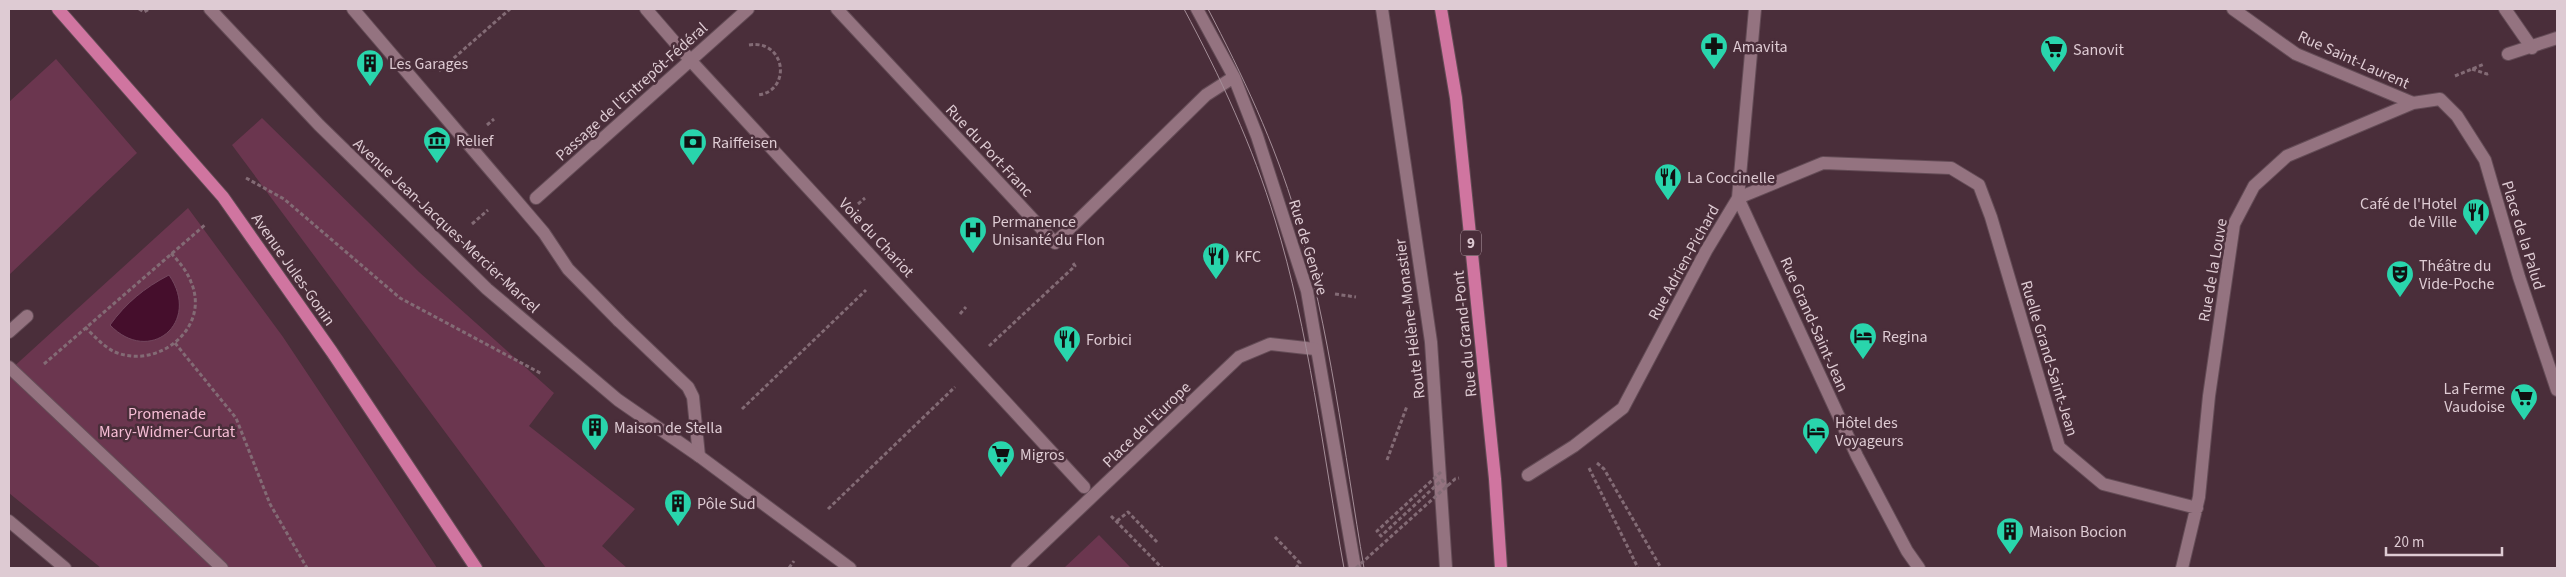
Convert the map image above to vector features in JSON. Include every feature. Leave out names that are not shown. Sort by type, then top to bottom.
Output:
[{"type":"main road","name":"Avenue Jules-Gonin","points":[[58,9],[223,197],[332,352],[476,568]]},
{"type":"main road","name":"Rue du Grand-Pont","points":[[1441,9],[1456,98],[1495,478],[1501,568]]},
{"type":"street","name":"Avenue Jean-Jacques-Mercier-Marcel","points":[[210,9],[319,125],[487,289],[618,400],[699,456],[850,568]]},
{"type":"street","points":[[353,9],[544,233],[568,269],[688,387],[693,397],[699,456]]},
{"type":"street","name":"Voie du Chariot","points":[[646,9],[691,61],[1084,487]]},
{"type":"street","name":"Passage de l'Entrepôt-Fédéral","points":[[536,198],[748,9]]},
{"type":"street","name":"Rue du Port-Franc","points":[[837,9],[1055,243]]},
{"type":"street","name":"Rue de Genève","points":[[1197,9],[1234,77],[1257,136],[1307,291],[1355,568]]},
{"type":"street","name":"Route Hélène-Monastier","points":[[1382,9],[1431,342],[1446,568]]},
{"type":"street","name":"Rue Adrien-Pichard","points":[[1528,475],[1574,446],[1623,408],[1706,251],[1738,198],[1755,9]]},
{"type":"street","name":"Rue Saint-Laurent","points":[[2233,9],[2296,54],[2413,103]]},
{"type":"street","points":[[2505,9],[2532,48]]},
{"type":"street","points":[[2508,54],[2532,48],[2557,38]]},
{"type":"street","points":[[1055,243],[1206,95],[1234,77]]},
{"type":"street","name":"Rue de la Louve","points":[[2182,568],[2197,508],[2209,396],[2234,224],[2254,186],[2287,156],[2413,103],[2440,100]]},
{"type":"street","name":"Place de la Palud","points":[[2440,100],[2457,116],[2485,160],[2519,277],[2557,390]]},
{"type":"street","name":"Ruelle Grand-Saint-Jean","points":[[1738,198],[1823,163],[1951,168],[1979,185],[1992,217],[2059,447],[2103,484],[2197,508]]},
{"type":"street","name":"Rue Grand-Saint-Jean","points":[[1738,198],[1858,456],[1907,551],[1919,568]]},
{"type":"street","points":[[9,332],[27,316]]},
{"type":"street","name":"Place de l'Europe","points":[[1017,568],[1239,356],[1270,344],[1316,349]]},
{"type":"street","points":[[9,367],[222,568]]},
{"type":"street","points":[[9,521],[65,568]]},
{"type":"path","points":[[139,9],[144,12],[149,9]]},
{"type":"path","points":[[434,75],[510,9]]},
{"type":"path","points":[[743,48],[762,45],[774,53],[780,66],[780,73],[775,86],[762,94],[754,95]]},
{"type":"path","points":[[2440,100],[2454,76],[2487,63]]},
{"type":"path","points":[[2472,69],[2487,74]]},
{"type":"path","points":[[246,178],[284,199],[400,298],[549,377]]},
{"type":"path","points":[[472,224],[481,215]]},
{"type":"path","points":[[25,381],[206,224]]},
{"type":"path","points":[[828,509],[1075,266],[1055,243]]},
{"type":"path","points":[[85,327],[113,351],[135,358],[156,354],[176,344],[189,326],[194,305],[192,283],[171,253]]},
{"type":"path","points":[[742,408],[886,271]]},
{"type":"path","points":[[176,344],[236,418],[270,504],[307,568]]},
{"type":"path","points":[[1387,460],[1408,402]]},
{"type":"path","points":[[1574,446],[1584,458],[1638,568]]},
{"type":"path","points":[[1604,469],[1661,568]]},
{"type":"path","points":[[1441,472],[1377,531],[1381,536],[1442,480],[1448,487]]},
{"type":"path","points":[[1355,568],[1455,479],[1459,478]]},
{"type":"path","points":[[1107,512],[1162,568]]},
{"type":"path","points":[[1117,521],[1128,512],[1156,542]]},
{"type":"path","points":[[1276,537],[1300,563],[1296,568]]},
{"type":"path","points":[[789,568],[794,562]]},
{"type":"green space","points":[[56,59],[137,153],[9,275],[9,102]]},
{"type":"green space","points":[[262,118],[419,272],[554,393],[529,426],[635,509],[602,546],[627,568],[546,568],[232,145]]},
{"type":"green space","name":"Promenade Mary-Widmer-Curtat","points":[[188,208],[283,337],[437,568],[101,568],[9,493],[9,371]]},
{"type":"green space","points":[[1099,535],[1131,568],[1064,568]]},
{"type":"shaded area","points":[[169,275],[178,293],[179,309],[175,323],[166,333],[155,340],[140,341],[125,337],[110,325],[136,297],[151,285]]},
{"type":"tram line","points":[[1184,9],[1235,112],[1257,166],[1275,220],[1287,262],[1306,348],[1344,568]]},
{"type":"tram line","points":[[1208,9],[1257,110],[1288,188],[1296,215],[1308,258],[1327,346],[1364,568]]},
{"type":"place","name":"Amavita","points":[[1714,70]]},
{"type":"place","name":"Sanovit","points":[[2054,73]]},
{"type":"place","name":"Les Garages","points":[[370,87]]},
{"type":"place","name":"Relief","points":[[437,164]]},
{"type":"place","name":"Raiffeisen","points":[[693,166]]},
{"type":"place","name":"La Coccinelle","points":[[1668,201]]},
{"type":"place","name":"Café de l'Hotel de Ville","points":[[2476,236]]},
{"type":"place","name":"Permanence Unisanté du Flon","points":[[973,254]]},
{"type":"place","name":"KFC","points":[[1216,280]]},
{"type":"place","name":"Théâtre du Vide-Poche","points":[[2400,298]]},
{"type":"place","name":"Regina","points":[[1863,360]]},
{"type":"place","name":"Forbici","points":[[1067,363]]},
{"type":"place","name":"La Ferme Vaudoise","points":[[2524,421]]},
{"type":"place","name":"Maison de Stella","points":[[595,451]]},
{"type":"place","name":"Hôtel des Voyageurs","points":[[1816,455]]},
{"type":"place","name":"Migros","points":[[1001,478]]},
{"type":"place","name":"Pôle Sud","points":[[678,527]]},
{"type":"place","name":"Maison Bocion","points":[[2010,555]]}]
